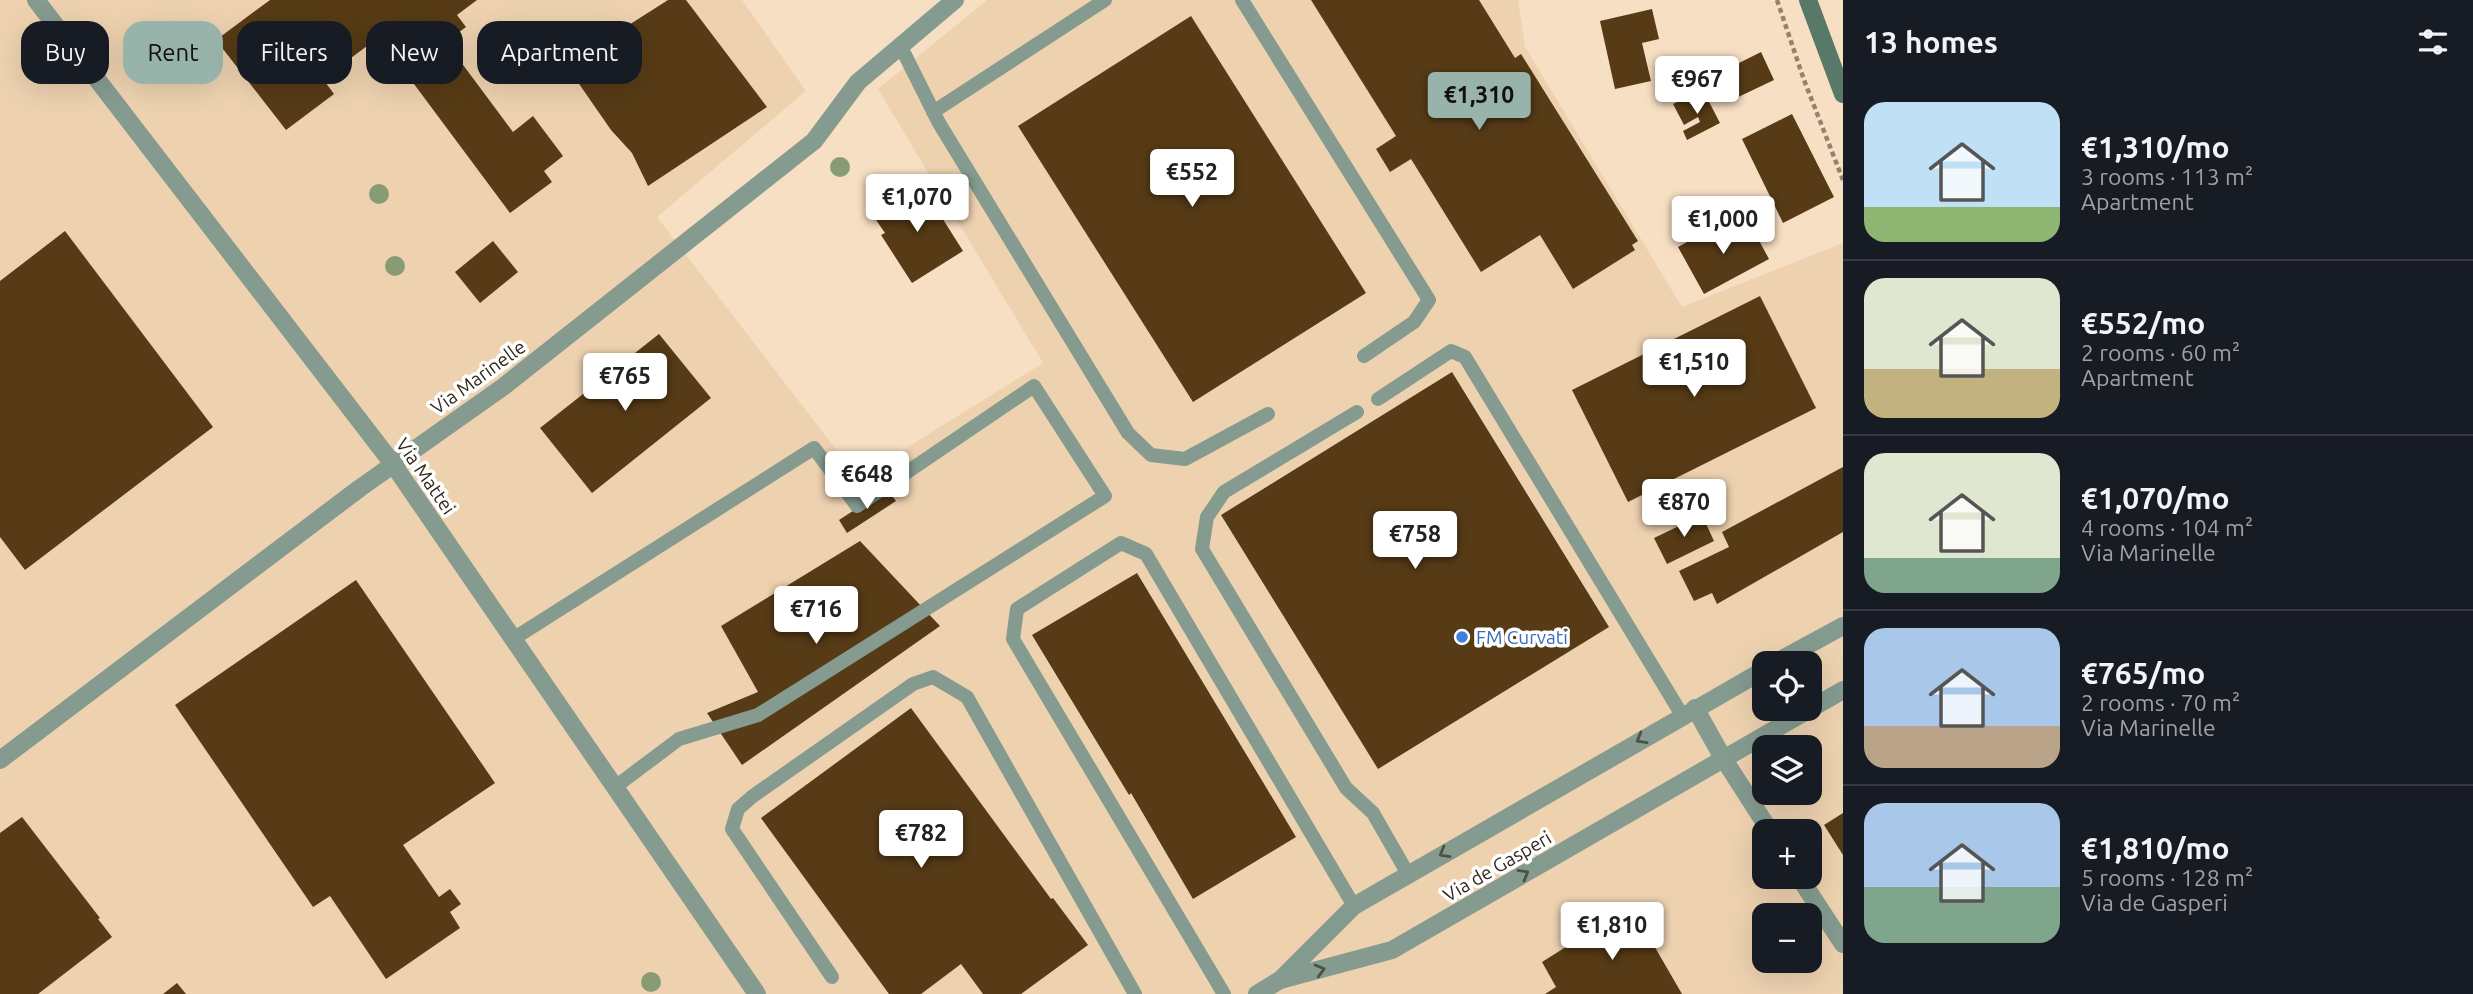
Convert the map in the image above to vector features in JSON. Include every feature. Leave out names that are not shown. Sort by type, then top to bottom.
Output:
[{"type":"main road","points":[[1808,0],[1843,94]]},
{"type":"street","name":"Via Mattei","points":[[36,0],[393,464],[757,994]]},
{"type":"street","name":"Via Marinelle","points":[[0,760],[393,464],[503,387],[814,141],[858,82],[955,0]]},
{"type":"street","points":[[1797,651],[1843,626]]},
{"type":"street","name":"Via de Gasperi","points":[[1256,994],[1279,980],[1354,906],[1752,677]]},
{"type":"street","name":"Via de Gasperi","points":[[1279,980],[1392,950],[1843,690]]},
{"type":"street","points":[[1689,712],[1762,819]]},
{"type":"street","points":[[1807,889],[1843,944]]},
{"type":"lane","points":[[933,112],[1105,0]]},
{"type":"lane","points":[[1242,0],[1429,300],[1414,322],[1364,356]]},
{"type":"lane","points":[[901,47],[933,112],[1128,433],[1151,454],[1185,459],[1268,414]]},
{"type":"lane","points":[[1378,399],[1451,351],[1465,357],[1689,712]]},
{"type":"lane","points":[[513,639],[814,448],[857,506],[1034,386],[1105,496],[758,715],[679,739],[615,787]]},
{"type":"lane","points":[[1357,412],[1224,492],[1207,517],[1202,549],[1346,788],[1373,813],[1408,874]]},
{"type":"lane","points":[[1224,994],[1013,639],[1017,609],[1121,543],[1146,554],[1354,906]]},
{"type":"lane","points":[[832,976],[732,829],[738,809],[913,684],[933,677],[967,697],[1135,994]]},
{"type":"path","points":[[1777,0],[1804,80],[1843,180]]},
{"type":"shaded area","points":[[0,0],[742,0],[806,91],[657,217],[858,478],[1043,363],[878,89],[987,0],[1518,0],[1525,47],[1682,307],[1843,243],[1843,994],[0,994]]},
{"type":"building","points":[[270,0],[477,0],[457,15],[462,21],[366,21],[366,47],[352,57],[352,21],[242,21]]},
{"type":"building","points":[[668,0],[686,0],[767,107],[648,186],[632,153],[611,130],[579,84],[642,84],[642,21],[635,21]]},
{"type":"building","points":[[1311,0],[1479,0],[1515,58],[1521,54],[1638,241],[1632,245],[1635,250],[1573,289],[1540,235],[1481,272],[1411,159],[1390,172],[1376,149],[1396,136]]},
{"type":"building","points":[[1652,9],[1659,39],[1642,43],[1651,81],[1615,89],[1600,21]]},
{"type":"building","points":[[1191,16],[1366,293],[1193,402],[1018,126]]},
{"type":"building","points":[[237,24],[237,67],[223,49],[223,35]]},
{"type":"building","points":[[1761,52],[1774,80],[1734,99],[1721,72]]},
{"type":"building","points":[[463,65],[513,132],[533,116],[563,156],[544,171],[552,182],[510,213],[414,84],[463,84]]},
{"type":"building","points":[[250,84],[327,84],[334,94],[286,130]]},
{"type":"building","points":[[1706,96],[1720,123],[1687,140],[1683,131],[1700,122],[1698,117],[1684,125],[1673,104],[1687,97],[1690,104]]},
{"type":"building","points":[[1792,114],[1834,197],[1783,223],[1742,139]]},
{"type":"building","points":[[919,180],[924,190],[921,192],[935,215],[939,213],[963,251],[912,283],[881,235],[885,233],[874,217],[895,204],[892,198]]},
{"type":"building","points":[[1749,222],[1769,259],[1704,294],[1678,247],[1716,226],[1722,236]]},
{"type":"building","points":[[65,231],[213,427],[25,570],[0,537],[0,281]]},
{"type":"building","points":[[493,241],[518,272],[480,303],[455,272]]},
{"type":"building","points":[[1760,296],[1816,408],[1628,502],[1572,390]]},
{"type":"building","points":[[659,334],[711,398],[592,493],[540,428]]},
{"type":"building","points":[[1452,372],[1609,627],[1378,769],[1221,515]]},
{"type":"building","points":[[1843,467],[1843,532],[1717,604],[1712,593],[1694,601],[1679,571],[1729,547],[1722,532]]},
{"type":"building","points":[[887,489],[896,501],[847,533],[839,520]]},
{"type":"building","points":[[1702,515],[1714,541],[1667,564],[1654,538]]},
{"type":"building","points":[[860,541],[940,626],[742,765],[707,713],[758,692],[721,626]]},
{"type":"building","points":[[1137,573],[1296,837],[1193,899],[1131,793],[1129,795],[1032,635]]},
{"type":"building","points":[[356,580],[495,783],[403,845],[439,897],[450,889],[461,904],[450,912],[460,928],[386,979],[330,896],[313,907],[175,705]]},
{"type":"building","points":[[911,708],[1051,899],[1053,898],[1088,945],[1021,994],[983,994],[961,964],[921,994],[889,994],[761,818]]},
{"type":"building","points":[[1843,813],[1843,855],[1824,825]]},
{"type":"building","points":[[22,817],[112,937],[38,994],[0,994],[0,833]]},
{"type":"building","points":[[1631,906],[1682,994],[1545,994],[1556,987],[1542,962]]},
{"type":"building","points":[[177,983],[186,994],[163,994]]},
{"type":"place","name":"FM Curvati","points":[[1462,637]]}]
